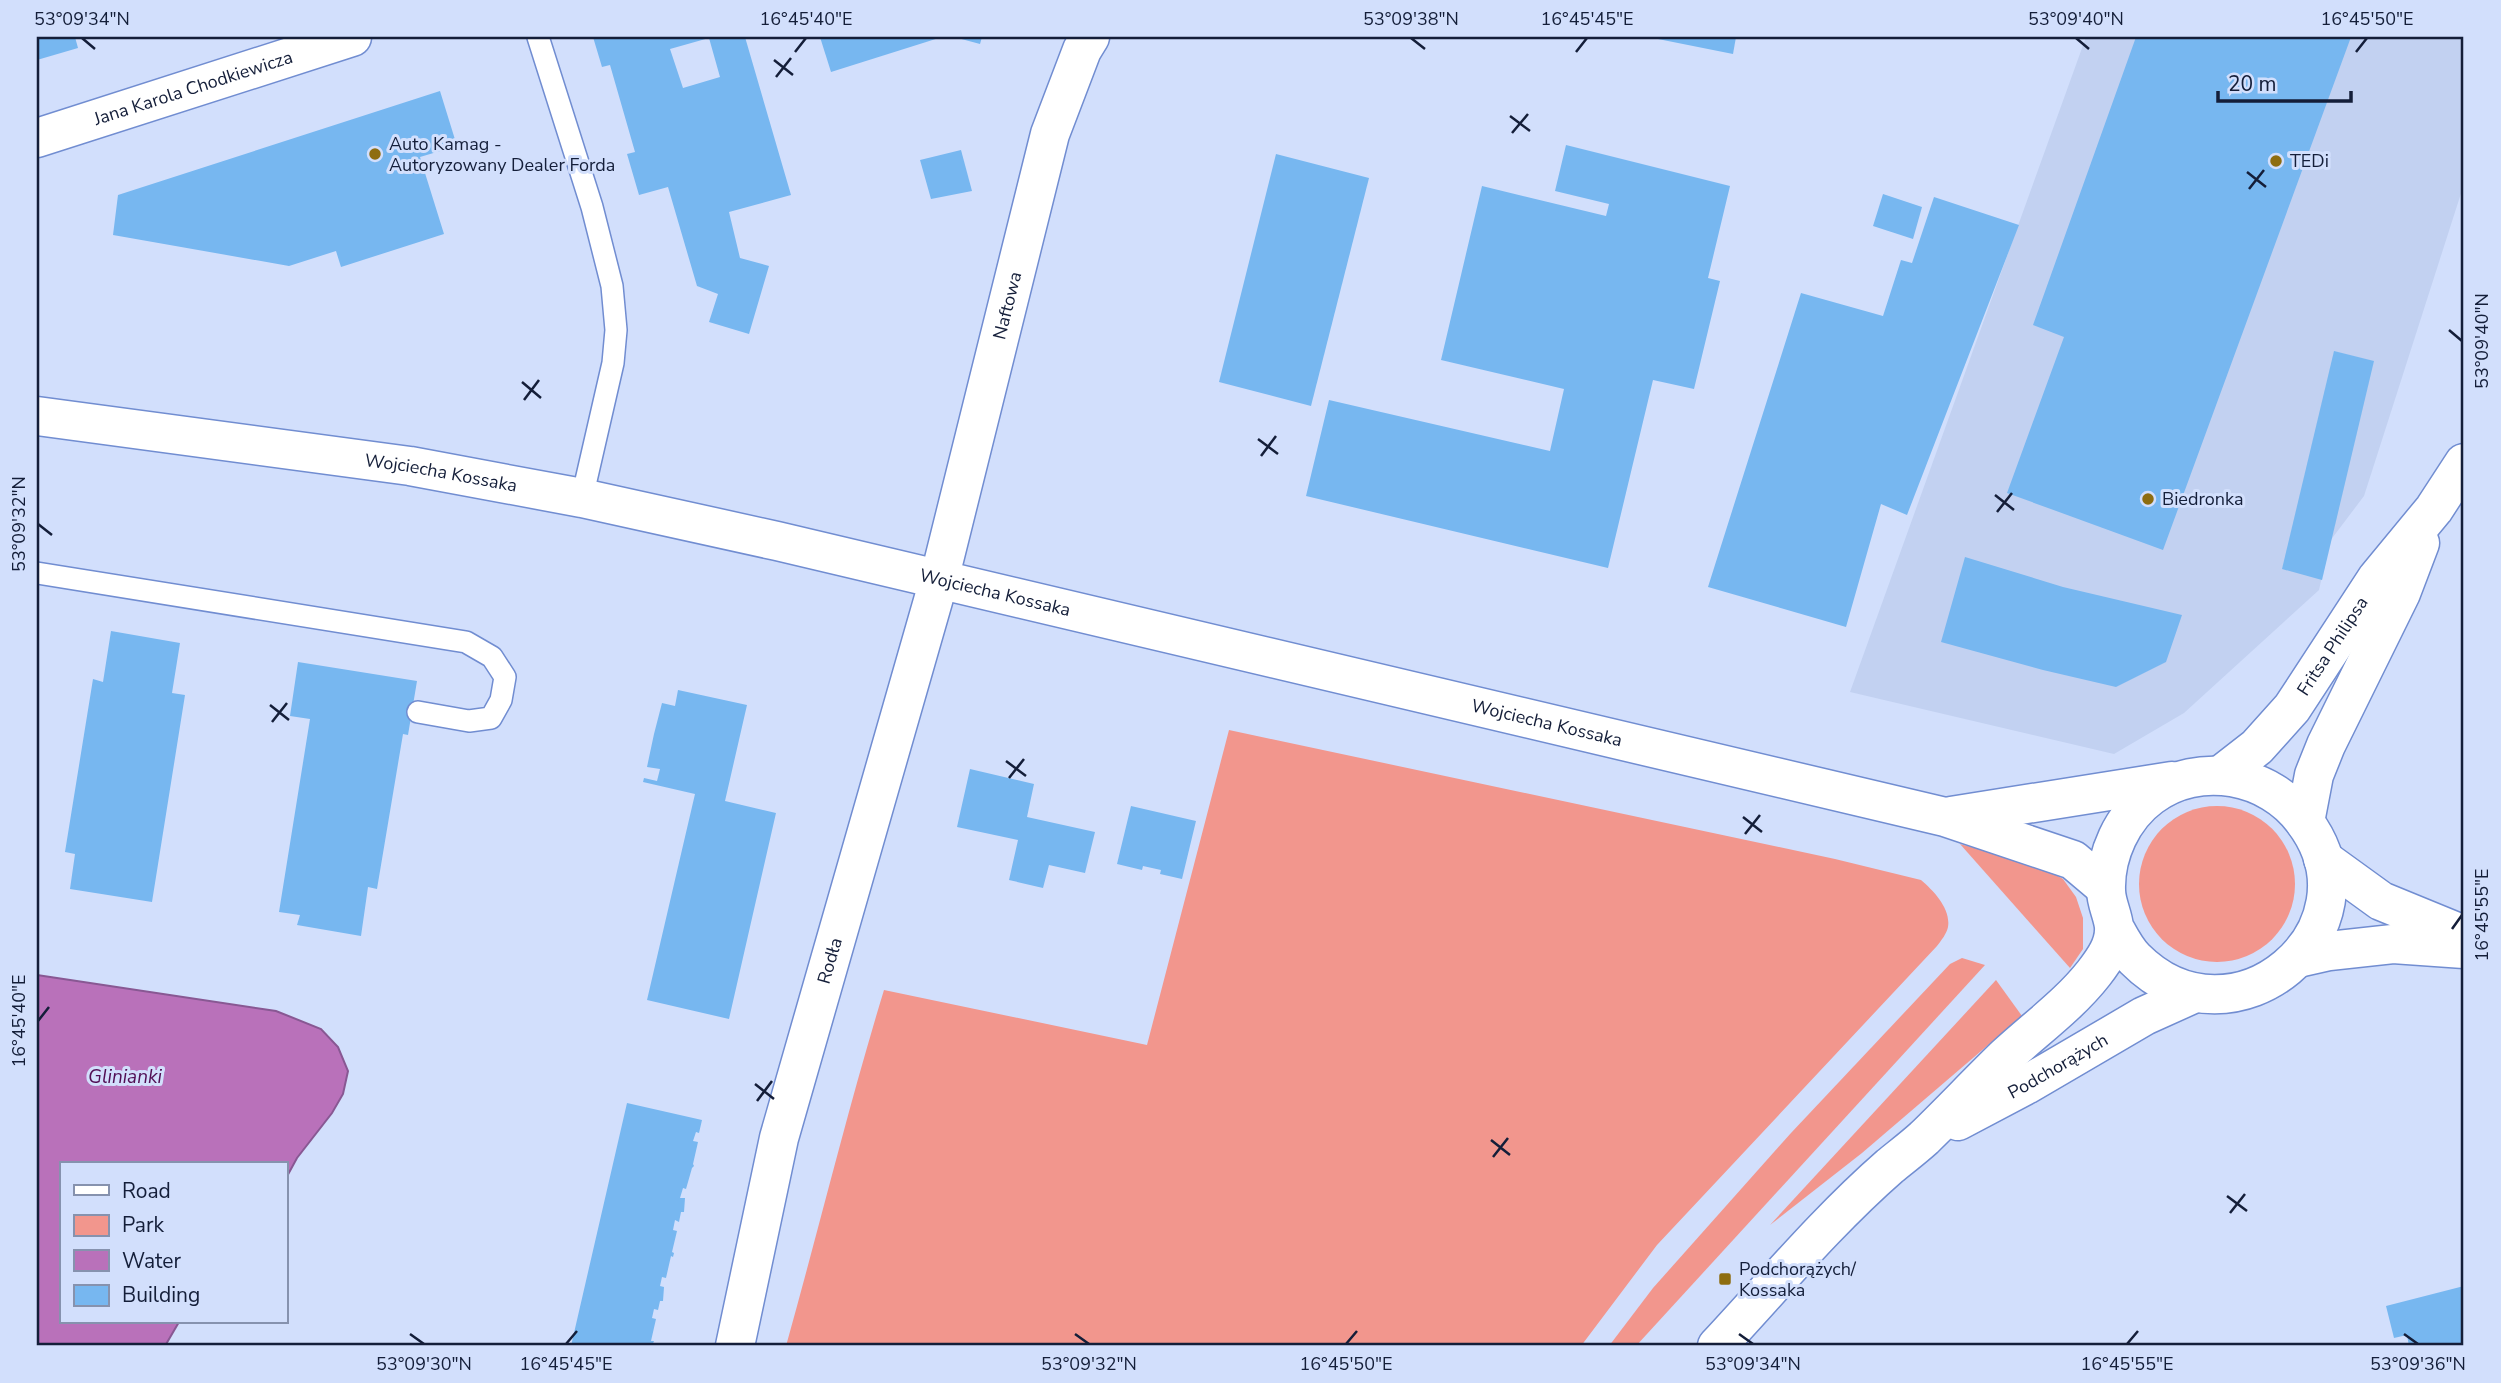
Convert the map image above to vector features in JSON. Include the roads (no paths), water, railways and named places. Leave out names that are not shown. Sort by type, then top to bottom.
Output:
[{"type":"street","name":"Jana Karola Chodkiewicza","points":[[37,138],[352,37]]},
{"type":"street","name":"Naftowa","points":[[939,580],[1050,134],[1082,50],[1090,37]]},
{"type":"street","name":"Wojciecha Kossaka","points":[[37,416],[334,455],[582,498],[1945,817],[2073,860],[2105,887]]},
{"type":"street","name":"Fritsa Philipsa","points":[[2202,777],[2257,747],[2292,708],[2377,578],[2434,509],[2464,463]]},
{"type":"street","name":"Fritsa Philipsa","points":[[2305,822],[2314,775],[2326,745],[2401,593],[2434,509]]},
{"type":"street","name":"Rodła","points":[[735,1346],[779,1138],[939,580]]},
{"type":"street","name":"Wojciecha Kossaka","points":[[1945,817],[2202,777]]},
{"type":"street","points":[[2202,777],[2245,779],[2269,789],[2289,803],[2305,822],[2316,839],[2323,859],[2325,901],[2320,922],[2310,942],[2298,958],[2269,982],[2233,994],[2195,993],[2161,981],[2133,958],[2114,927],[2105,887],[2110,852],[2126,820],[2152,795],[2202,777]]},
{"type":"street","points":[[2323,859],[2381,901],[2464,935]]},
{"type":"street","name":"Podchorążych","points":[[1717,1346],[1852,1202],[1922,1140],[2007,1055],[2092,976],[2111,947],[2114,927]]},
{"type":"street","points":[[2298,958],[2329,951],[2393,944],[2464,949]]},
{"type":"street","name":"Podchorążych","points":[[1922,1140],[2026,1085],[2144,1016],[2195,993]]},
{"type":"lane","points":[[538,37],[592,207],[612,286],[616,330],[613,363],[582,498]]},
{"type":"lane","points":[[37,573],[466,642],[492,657],[505,677],[501,700],[491,718],[469,721],[418,712]]},
{"type":"water","name":"Glinianki","points":[[37,975],[276,1011],[321,1029],[338,1047],[348,1071],[343,1094],[287,1176],[287,1162],[60,1162],[60,1324],[178,1324],[165,1346],[37,1346]]},
{"type":"place","name":"Auto Kamag - Autoryzowany Dealer Forda","points":[[375,154]]},
{"type":"place","name":"TEDi","points":[[2276,161]]},
{"type":"place","name":"Biedronka","points":[[2148,499]]},
{"type":"place","name":"Podchorążych/ Kossaka","points":[[1725,1279]]}]
